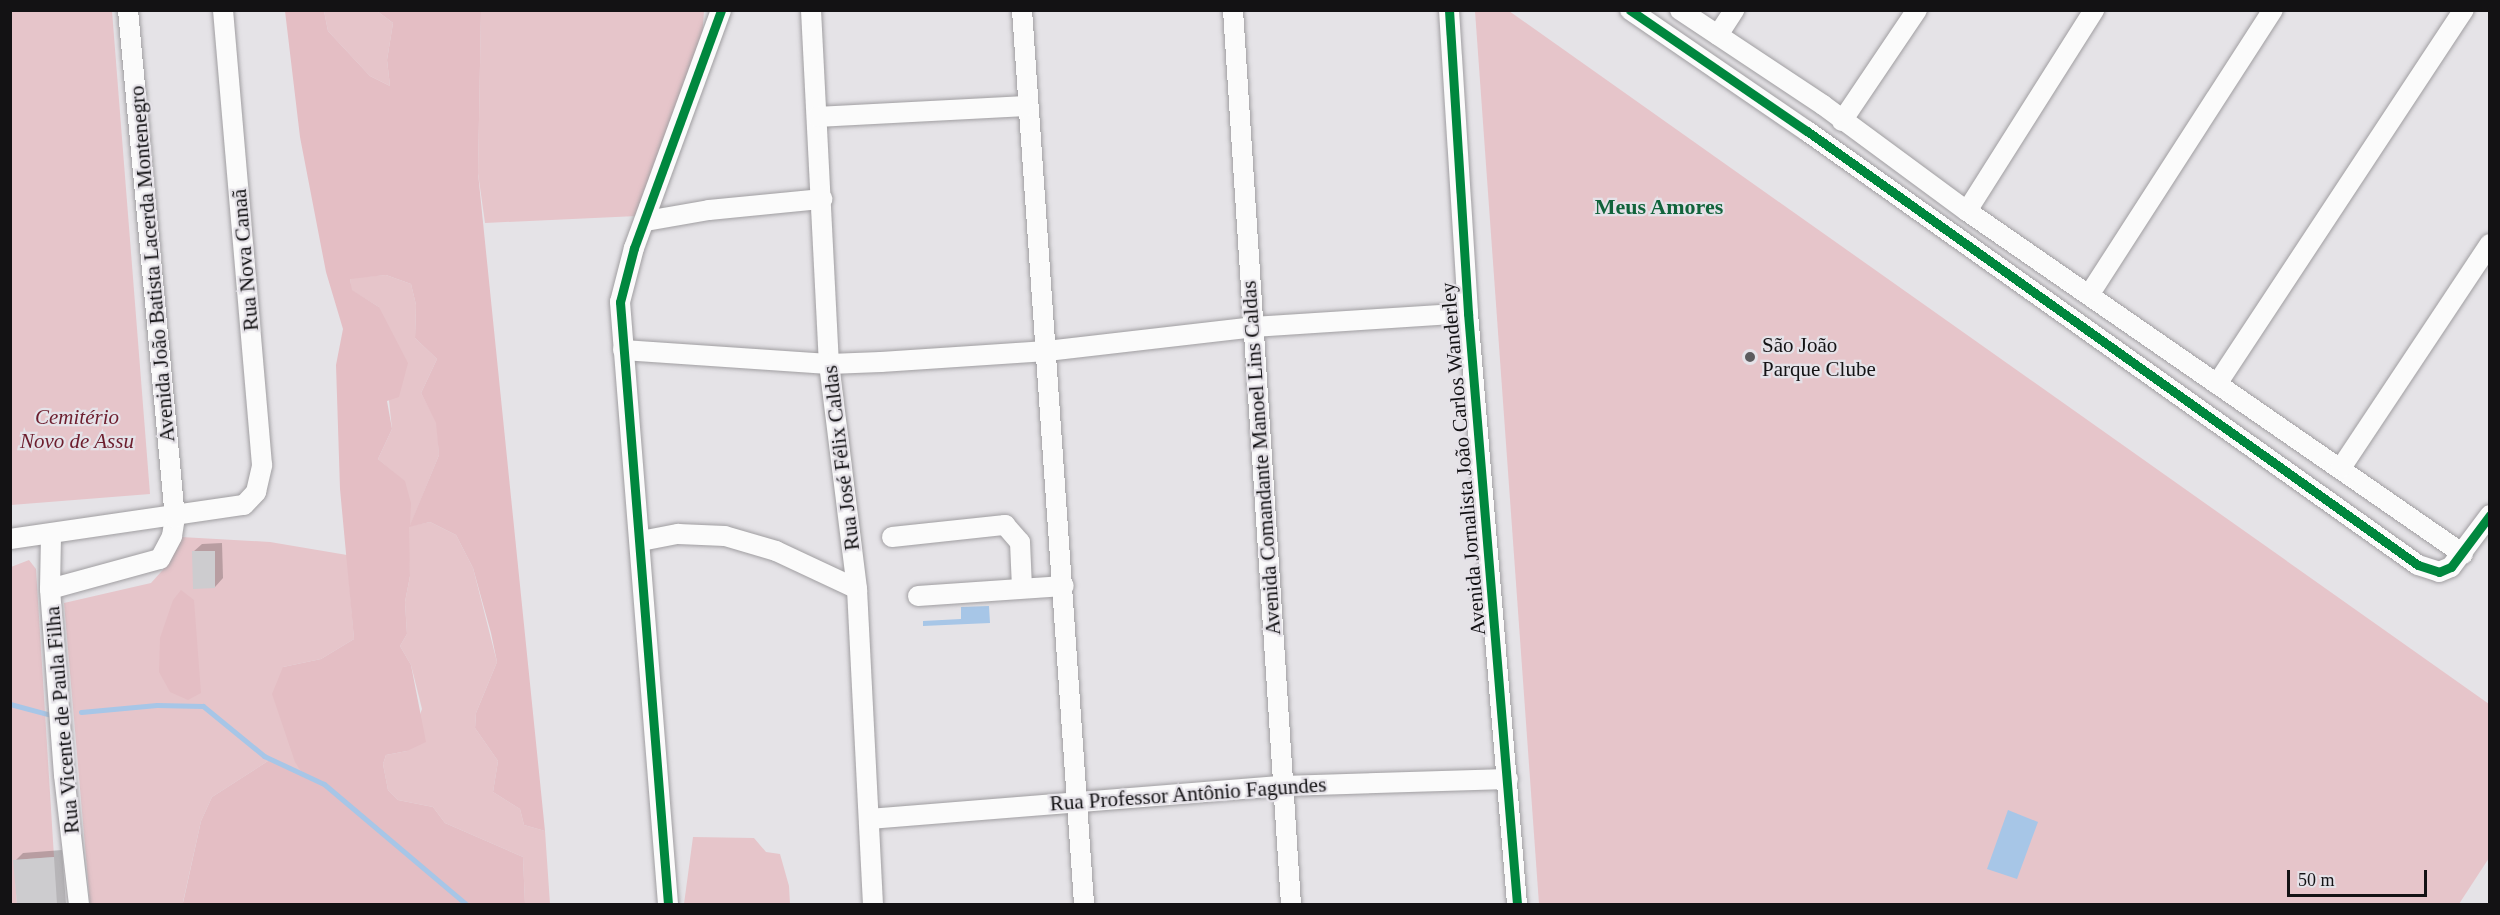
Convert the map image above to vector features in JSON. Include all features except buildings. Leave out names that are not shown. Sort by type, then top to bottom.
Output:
[{"type":"street","name":"Avenida João Batista Lacerda Montenegro","points":[[128,10],[175,518]]},
{"type":"street","name":"Rua Nova Canaã","points":[[175,518],[244,505],[256,492],[262,465],[223,10]]},
{"type":"street","points":[[668,904],[641,541],[620,302],[628,269],[721,10]]},
{"type":"street","name":"Rua José Félix Caldas","points":[[811,10],[830,364],[856,589],[873,904]]},
{"type":"street","points":[[1022,10],[1026,106],[1047,351],[1084,904]]},
{"type":"street","name":"Avenida Comandante Manoel Lins Caldas","points":[[1233,10],[1291,904]]},
{"type":"street","name":"Avenida Jornalista João Carlos Wanderley","points":[[1449,10],[1468,313],[1517,904]]},
{"type":"street","points":[[1630,10],[1807,131],[2428,570],[2439,572],[2451,567],[2463,554],[2490,515]]},
{"type":"street","points":[[1680,10],[1823,105],[1967,211],[2463,554]]},
{"type":"street","points":[[1718,35],[1734,10]]},
{"type":"street","points":[[1842,121],[1917,10]]},
{"type":"street","points":[[1967,211],[2094,10]]},
{"type":"street","points":[[2058,309],[2082,289],[2273,10]]},
{"type":"street","points":[[2217,384],[2464,10]]},
{"type":"street","points":[[1807,131],[1823,105]]},
{"type":"street","points":[[817,117],[1026,106]]},
{"type":"street","points":[[1843,158],[1863,135]]},
{"type":"street","points":[[646,221],[709,210],[822,199]]},
{"type":"street","points":[[2340,468],[2490,244]]},
{"type":"street","points":[[2087,331],[2106,307]]},
{"type":"street","points":[[623,350],[830,364],[1047,351],[1253,327],[1468,313]]},
{"type":"street","points":[[2304,482],[2320,454]]},
{"type":"street","points":[[2342,508],[2361,483]]},
{"type":"street","points":[[10,539],[51,536],[175,518],[172,536],[160,559],[50,589]]},
{"type":"street","points":[[892,537],[1005,525],[1020,542],[1022,588]]},
{"type":"street","points":[[641,541],[678,534],[725,536],[776,551],[856,589]]},
{"type":"street","name":"Rua Vicente de Paula Filha","points":[[51,536],[50,589],[64,775],[80,904]]},
{"type":"street","points":[[918,596],[1064,586]]},
{"type":"street","name":"Rua Professor Antônio Fagundes","points":[[869,819],[1077,800],[1283,786],[1508,778]]},
{"type":"green space","name":"Cemitério Novo de Assu","points":[[11,10],[112,11],[150,494],[11,505]]},
{"type":"green space","points":[[324,11],[377,11],[393,23],[387,60],[390,86],[370,76],[328,31]]},
{"type":"green space","points":[[481,11],[704,11],[702,38],[637,216],[485,223],[478,173]]},
{"type":"green space","name":"São João Parque Clube","points":[[1475,11],[1509,11],[2489,704],[2489,858],[2459,904],[1539,904]]},
{"type":"green space","points":[[386,275],[411,284],[416,305],[415,338],[437,359],[421,393],[437,423],[439,455],[410,526],[430,522],[456,535],[473,568],[497,662],[476,713],[475,728],[498,761],[493,792],[520,809],[524,825],[545,831],[550,904],[525,904],[523,857],[445,823],[433,807],[398,800],[388,790],[383,764],[386,755],[407,751],[422,709],[411,665],[400,646],[407,634],[405,602],[410,576],[404,481],[378,459],[392,429],[379,307],[351,290],[350,278]]},
{"type":"green space","points":[[181,537],[270,542],[347,555],[354,639],[321,659],[283,667],[324,784],[271,759],[212,797],[201,821],[183,902],[201,904],[90,904],[64,603],[151,583],[170,562]]},
{"type":"green space","points":[[29,560],[36,569],[54,857],[14,860],[17,904],[11,904],[11,567]]},
{"type":"green space","points":[[693,837],[754,838],[766,852],[780,854],[789,886],[790,904],[684,904]]},
{"type":"shaded area","points":[[285,11],[324,11],[328,31],[370,76],[390,86],[387,60],[393,23],[377,11],[481,11],[478,173],[545,831],[524,825],[520,809],[493,792],[498,761],[475,728],[476,713],[497,662],[491,633],[473,568],[456,535],[430,522],[409,527],[410,576],[405,602],[407,634],[400,646],[411,665],[426,742],[407,751],[386,755],[383,764],[388,790],[398,800],[433,807],[445,823],[523,857],[525,904],[183,903],[201,821],[212,797],[271,759],[312,778],[300,770],[295,762],[272,694],[283,667],[321,659],[354,639],[340,489],[336,365],[343,329],[326,272],[300,137]],"holes":[[[386,275],[411,284],[416,305],[415,338],[437,359],[421,393],[436,423],[439,455],[410,525],[411,503],[405,481],[378,459],[392,429],[387,401],[399,397],[408,363],[379,307],[352,290],[350,279]]]},
{"type":"shaded area","points":[[181,590],[194,600],[201,693],[188,700],[170,692],[159,672],[160,638],[173,600]]},
{"type":"water","points":[[989,606],[990,623],[923,626],[923,621],[961,619],[961,607]]},
{"type":"water","points":[[2008,810],[2038,822],[2017,879],[1987,869]]},
{"type":"waterway","points":[[10,704],[51,715]]},
{"type":"waterway","points":[[81,712],[157,705],[203,706],[264,756],[324,784],[466,904]]},
{"type":"cycle path","points":[[668,904],[620,302],[634,248],[721,10]]},
{"type":"cycle path","points":[[1449,10],[1468,313],[1517,904]]},
{"type":"cycle path","points":[[1630,10],[1807,131],[2418,565],[2439,572],[2451,567],[2490,515]]},
{"type":"place","name":"São João Parque Clube","points":[[1750,357]]},
{"type":"district","name":"Meus Amores","points":[[1659,207]]}]
